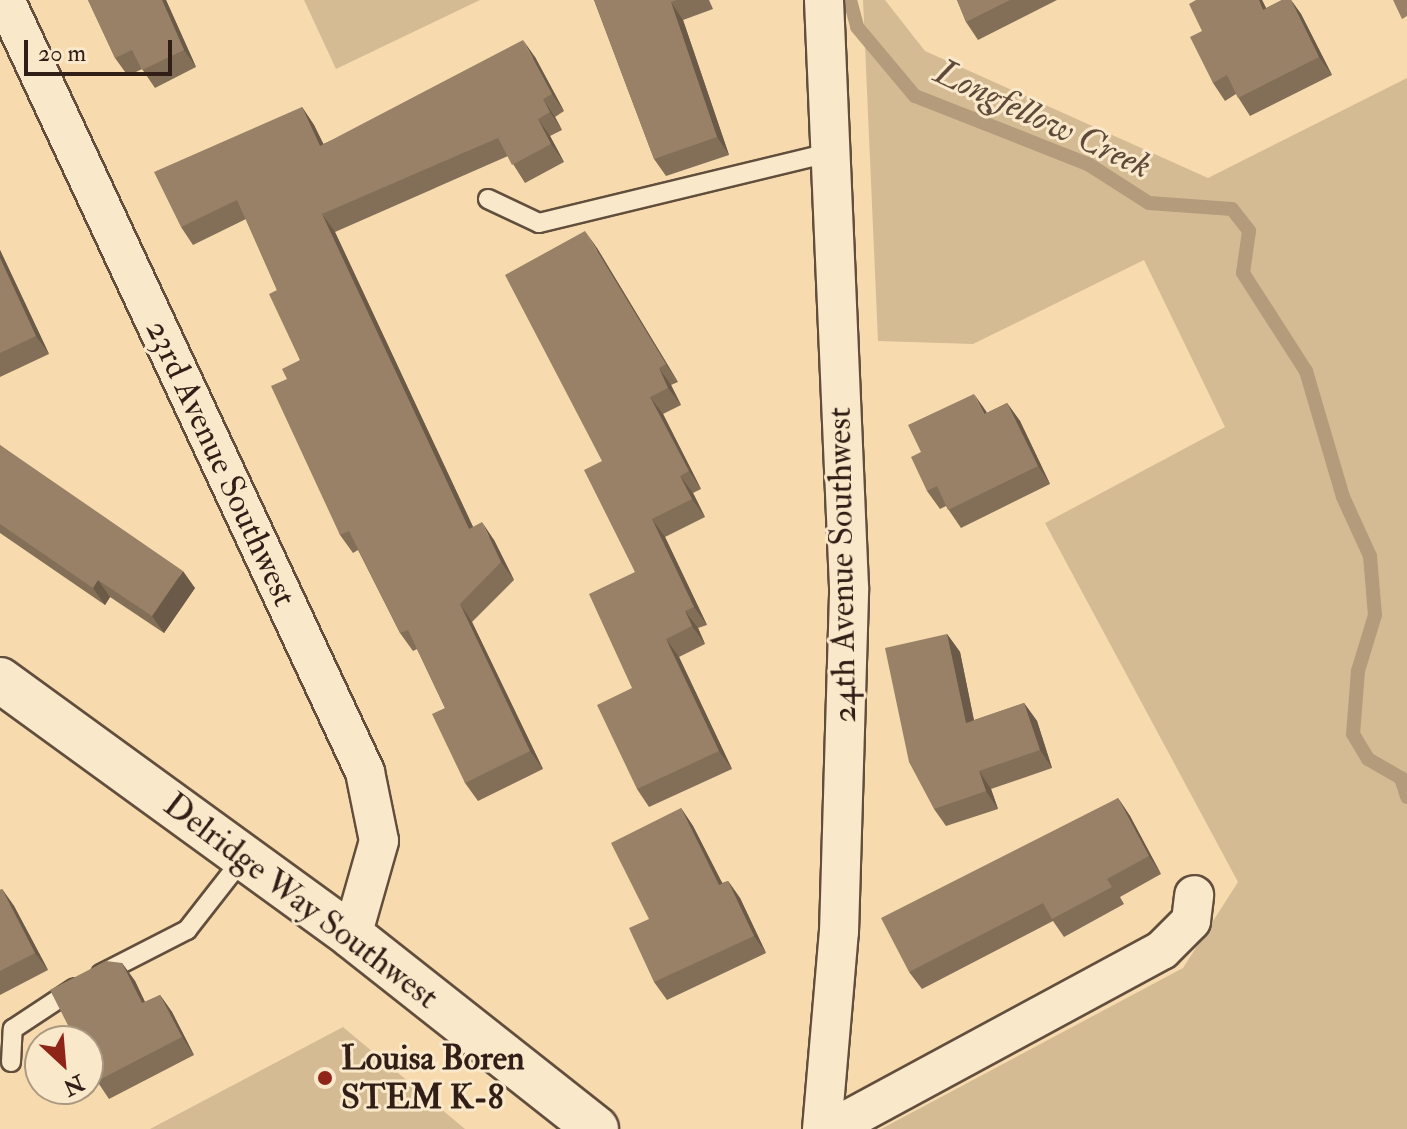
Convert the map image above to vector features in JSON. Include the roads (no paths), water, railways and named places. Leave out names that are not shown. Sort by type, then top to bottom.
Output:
[{"type":"main road","name":"Delridge Way Southwest","points":[[0,680],[352,936],[596,1129]]},
{"type":"street","name":"23rd Avenue Southwest","points":[[5,0],[365,772],[379,841],[352,936]]},
{"type":"street","name":"24th Avenue Southwest","points":[[822,1129],[839,932],[849,587],[828,153],[824,0]]},
{"type":"street","points":[[831,1129],[1162,950],[1191,921],[1194,895]]},
{"type":"lane","points":[[488,199],[539,223],[828,153]]},
{"type":"lane","points":[[11,1062],[13,1029],[33,1009],[187,930],[244,857]]},
{"type":"waterway","name":"Longfellow Creek","points":[[850,0],[857,27],[915,96],[1088,164],[1149,203],[1232,209],[1249,231],[1243,273],[1306,371],[1343,497],[1370,556],[1375,615],[1358,671],[1353,734],[1368,759],[1401,778],[1407,797]]},
{"type":"place","name":"Louisa Boren STEM K-8","points":[[325,1078]]}]
